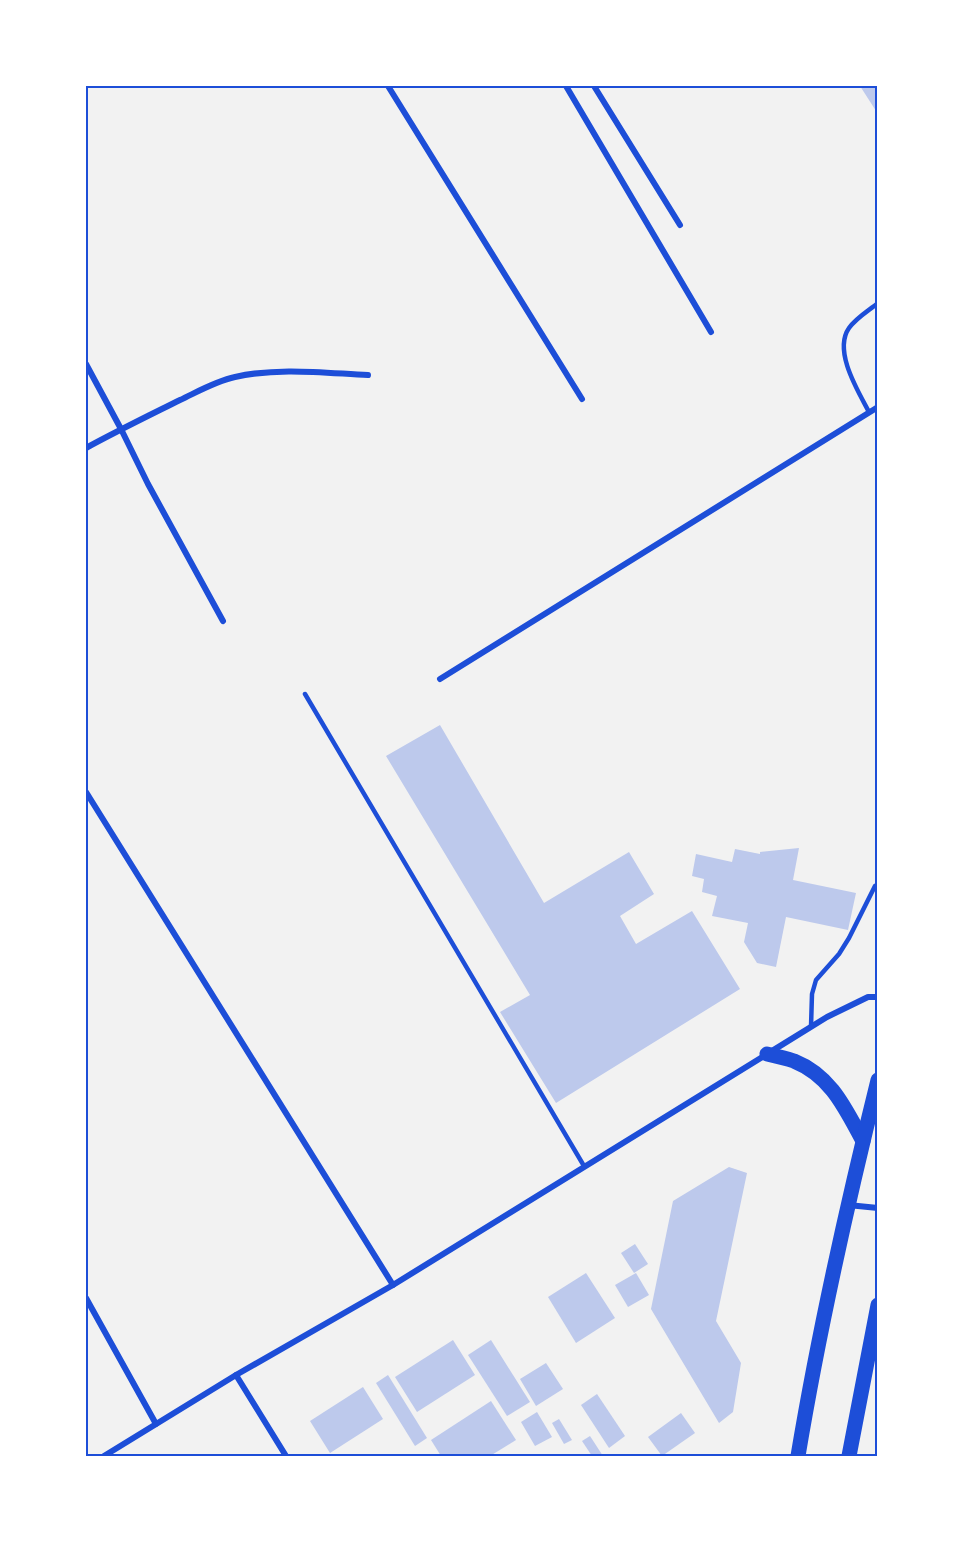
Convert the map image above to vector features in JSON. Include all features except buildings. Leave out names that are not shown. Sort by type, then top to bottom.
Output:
[{"type":"main road","points":[[767,1054],[804,1066],[829,1086],[837,1095],[863,1140]]},
{"type":"main road","points":[[798,1456],[811,1379],[848,1205],[878,1080]]},
{"type":"main road","points":[[849,1456],[878,1305]]},
{"type":"street","points":[[388,86],[582,399]]},
{"type":"street","points":[[566,86],[711,332]]},
{"type":"street","points":[[594,86],[680,225]]},
{"type":"street","points":[[86,364],[147,484],[223,621]]},
{"type":"street","points":[[86,448],[203,389],[233,377],[297,371],[368,375]]},
{"type":"street","points":[[440,679],[878,407]]},
{"type":"street","points":[[86,792],[393,1285]]},
{"type":"street","points":[[104,1456],[236,1375],[393,1285],[811,1027],[847,1006],[868,997],[878,997]]},
{"type":"street","points":[[848,1205],[878,1208]]},
{"type":"street","points":[[86,1298],[156,1424]]},
{"type":"street","points":[[236,1375],[286,1456]]},
{"type":"lane","points":[[869,412],[855,386],[843,353],[844,339],[849,328],[878,303]]},
{"type":"lane","points":[[305,694],[584,1166]]},
{"type":"lane","points":[[811,1027],[812,994],[816,980],[839,954],[875,886],[878,885]]}]
